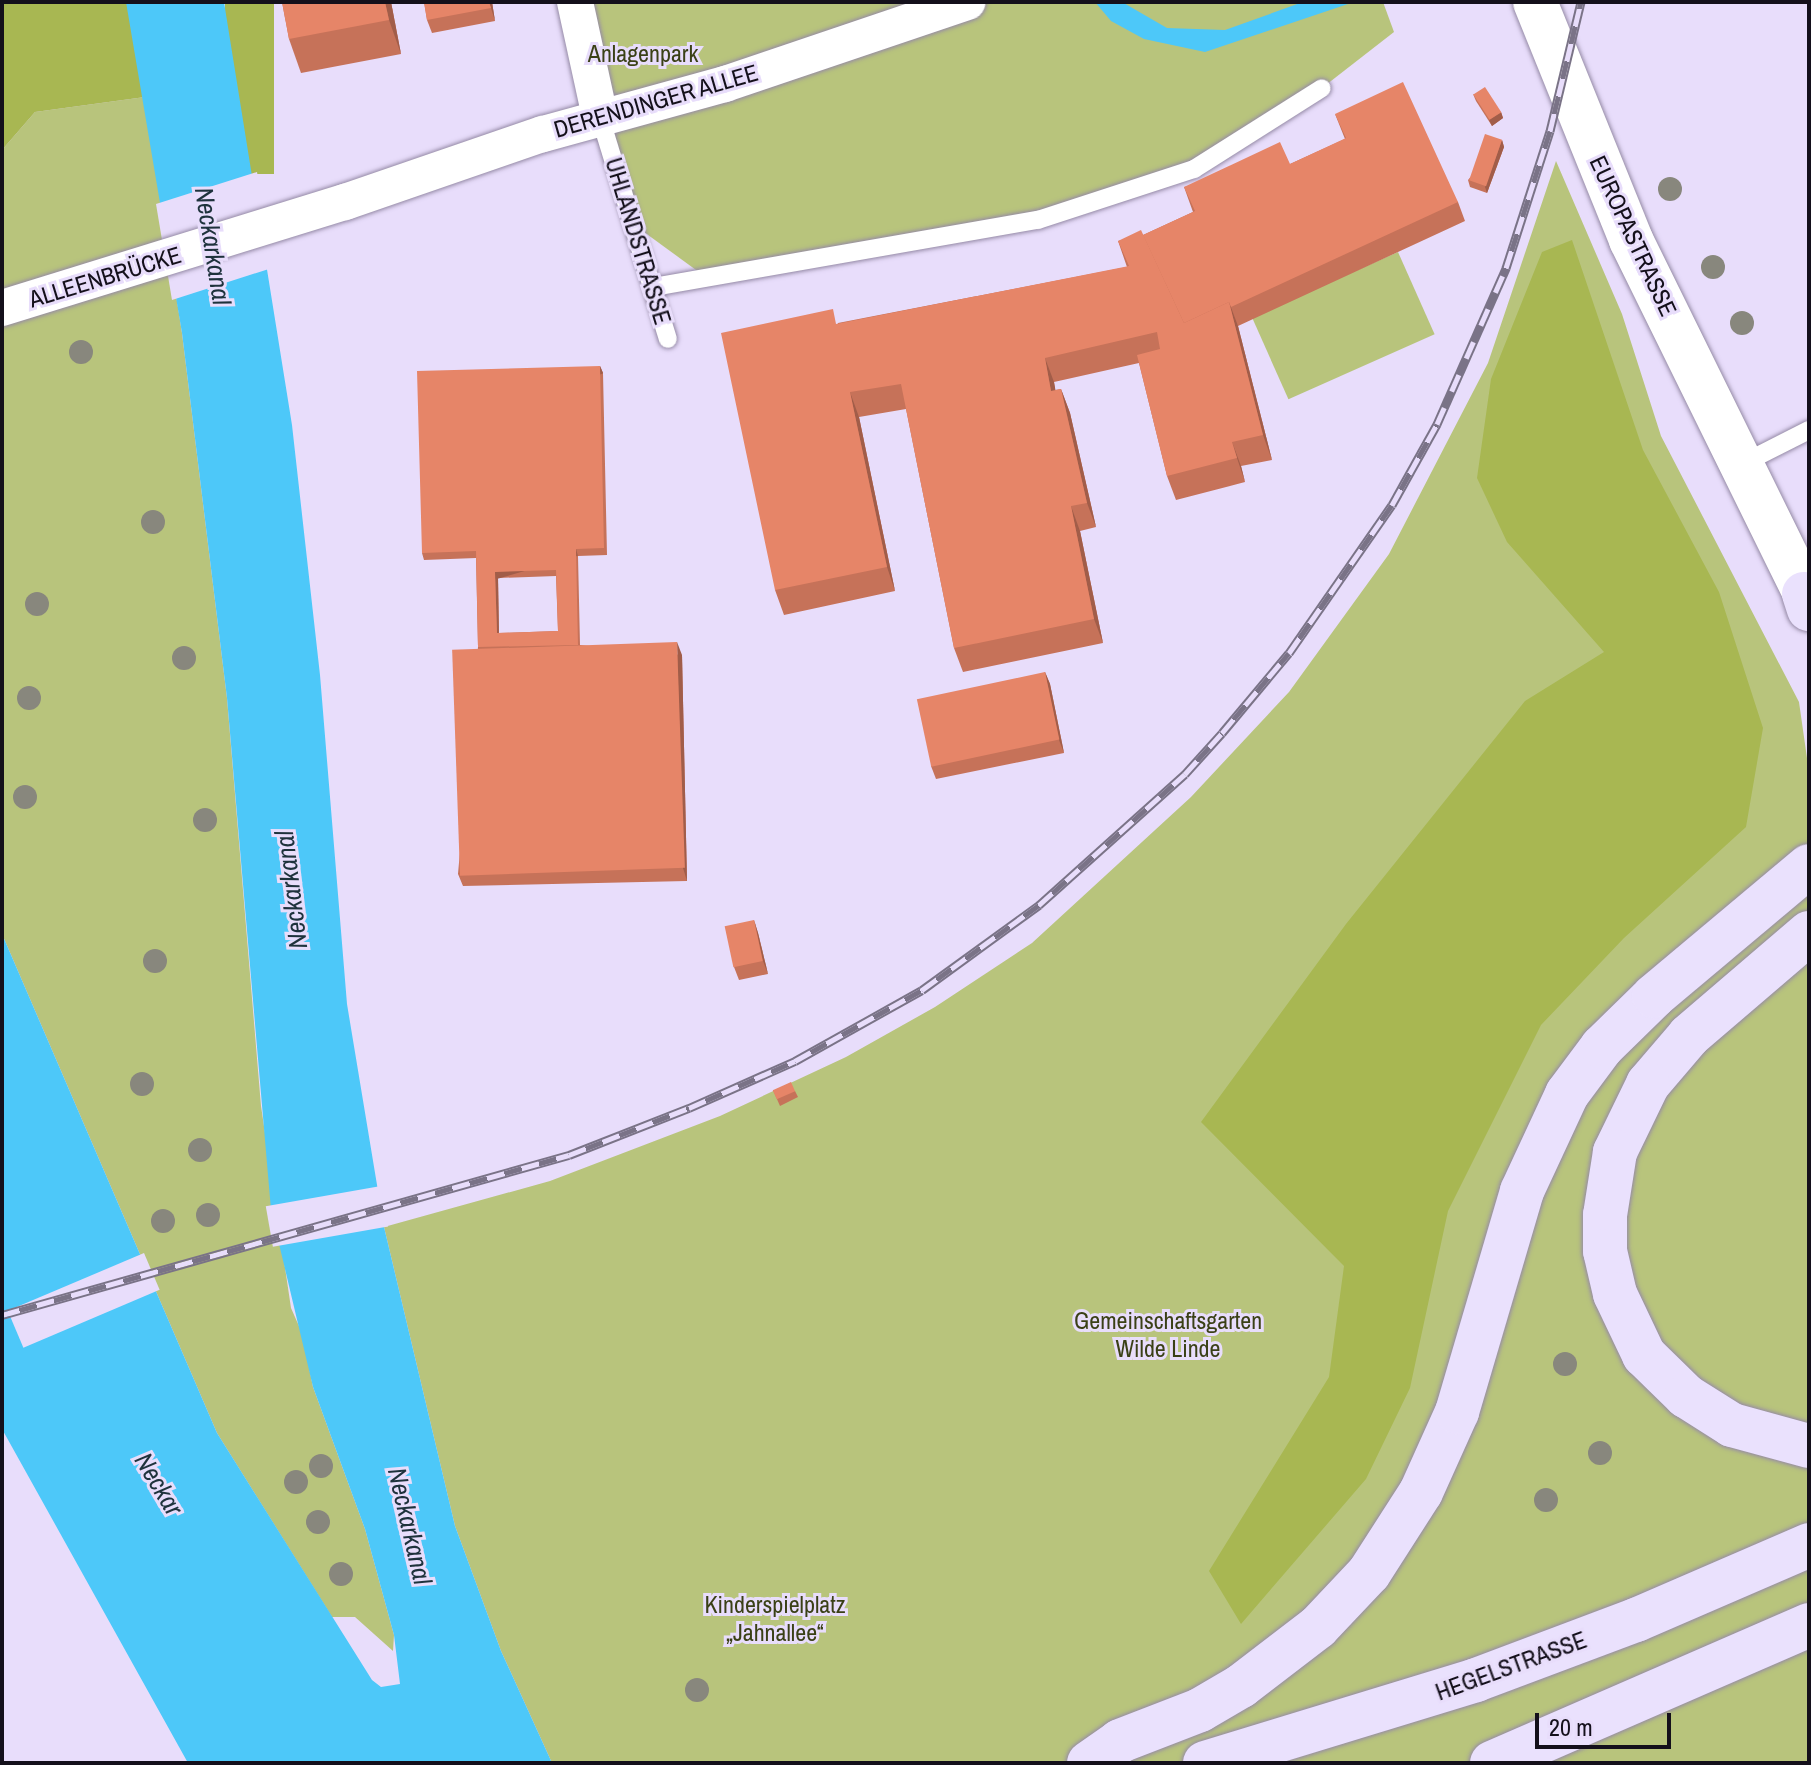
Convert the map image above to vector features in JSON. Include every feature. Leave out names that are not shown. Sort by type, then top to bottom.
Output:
[{"type":"main road","points":[[1089,1763],[1120,1741],[1200,1710],[1241,1686],[1318,1627],[1369,1573],[1439,1455],[1474,1363],[1522,1191],[1567,1094],[1602,1047],[1654,996],[1809,866]]},
{"type":"main road","points":[[1809,933],[1689,1036],[1648,1084],[1615,1152],[1605,1215],[1605,1251],[1615,1294],[1644,1355],[1686,1396],[1732,1425],[1809,1446]]},
{"type":"main road","name":"HEGELSTRASSE","points":[[1205,1763],[1385,1710],[1636,1620],[1809,1545]]},
{"type":"main road","points":[[1492,1763],[1809,1625]]},
{"type":"street","name":"UHLANDSTRASSE","points":[[575,2],[600,117]]},
{"type":"street","name":"DERENDINGER ALLEE","points":[[338,204],[600,117],[725,84],[967,2]]},
{"type":"street","name":"EUROPASTRASSE","points":[[1535,2],[1631,240],[1744,463],[1807,602]]},
{"type":"street","name":"ALLEENBRÜCKE","points":[[2,308],[338,204]]},
{"type":"street","name":"EUROPASTRASSE","points":[[1744,463],[1809,535]]},
{"type":"lane","points":[[653,287],[1038,220],[1194,169],[1322,88]]},
{"type":"lane","name":"UHLANDSTRASSE","points":[[600,117],[668,339]]},
{"type":"lane","points":[[1744,463],[1809,430]]},
{"type":"green space","points":[[2,2],[129,2],[145,97],[35,112],[2,150]]},
{"type":"green space","points":[[225,2],[274,2],[274,174],[225,174]]},
{"type":"green space","name":"Anlagenpark","points":[[575,2],[1383,2],[1394,32],[1322,88],[1194,170],[1038,220],[707,278],[633,224]]},
{"type":"green space","points":[[145,97],[182,333],[227,698],[261,1106],[291,1308],[302,1333],[313,1387],[365,1529],[394,1635],[393,1651],[355,1617],[332,1617],[217,1433],[2,934],[2,150],[35,112]]},
{"type":"green space","points":[[1556,161],[1622,314],[1661,436],[1799,702],[1809,772],[1809,1763],[552,1763],[501,1651],[455,1526],[384,1227],[550,1181],[720,1116],[846,1057],[935,1007],[1032,943],[1191,797],[1289,692],[1389,554],[1488,363]]},
{"type":"green space","points":[[1572,240],[1643,450],[1719,592],[1763,728],[1746,827],[1624,938],[1541,1025],[1448,1211],[1410,1388],[1366,1479],[1241,1624],[1209,1571],[1329,1377],[1344,1266],[1201,1122],[1346,924],[1525,701],[1604,652],[1507,542],[1477,478],[1491,379],[1542,252]]},
{"type":"green space","points":[[1398,252],[1435,334],[1288,399],[1252,317]]},
{"type":"water","points":[[126,2],[224,2],[292,425],[320,675],[347,1004],[384,1227],[455,1526],[501,1651],[552,1763],[188,1763],[2,1429],[2,934],[217,1433],[372,1680],[381,1687],[400,1684],[394,1635],[365,1529],[313,1387],[271,1210],[227,698],[182,333]]},
{"type":"water","points":[[1095,2],[1122,2],[1167,28],[1225,30],[1303,2],[1354,2],[1205,52],[1144,39],[1111,21]]},
{"type":"pier","points":[[257,172],[272,268],[172,300],[156,204]]},
{"type":"pier","points":[[381,1186],[388,1226],[273,1247],[266,1206]]},
{"type":"pier","points":[[144,1253],[160,1290],[23,1348],[8,1311]]},
{"type":"building","points":[[282,2],[385,2],[389,20],[289,39]]},
{"type":"building","points":[[424,2],[489,2],[491,8],[427,20]]},
{"type":"building","points":[[1403,82],[1458,202],[1231,307],[1229,302],[1184,323],[1143,235],[1195,211],[1184,187],[1280,142],[1290,164],[1346,138],[1335,114]]},
{"type":"building","points":[[1485,87],[1501,112],[1490,120],[1473,95]]},
{"type":"building","points":[[1485,134],[1502,140],[1486,186],[1469,180]]},
{"type":"building","points":[[1141,230],[1184,323],[1229,302],[1263,435],[1232,442],[1237,458],[1167,476],[1137,355],[1160,349],[1157,332],[1045,358],[1051,391],[1061,389],[1087,503],[1071,506],[1094,619],[954,648],[901,384],[850,392],[887,567],[775,590],[721,333],[833,309],[836,324],[1129,266],[1118,241]]},
{"type":"building","points":[[600,366],[604,548],[576,549],[578,645],[478,647],[476,551],[422,553],[417,371]],"holes":[[[556,570],[558,631],[497,633],[495,572]]]},
{"type":"building","points":[[677,642],[685,868],[460,876],[452,650]]},
{"type":"building","points":[[1045,672],[1059,739],[931,767],[917,699]]},
{"type":"building","points":[[754,920],[763,961],[733,967],[725,926]]},
{"type":"building","points":[[791,1082],[795,1091],[777,1099],[773,1090]]},
{"type":"railway","points":[[2,1315],[569,1155],[689,1108],[795,1061],[922,990],[1039,905],[1185,774],[1222,733],[1289,653],[1392,505],[1437,424],[1506,268],[1550,131],[1581,2]]},
{"type":"water label","name":"Neckarkanal","points":[[213,246]]},
{"type":"water label","name":"Neckarkanal","points":[[291,890]]},
{"type":"water label","name":"Neckar","points":[[159,1484]]},
{"type":"water label","name":"Neckarkanal","points":[[410,1526]]},
{"type":"park label","name":"Gemeinschaftsgarten Wilde Linde","points":[[1168,1335]]},
{"type":"park label","name":"Kinderspielplatz „Jahnallee“","points":[[775,1619]]}]
